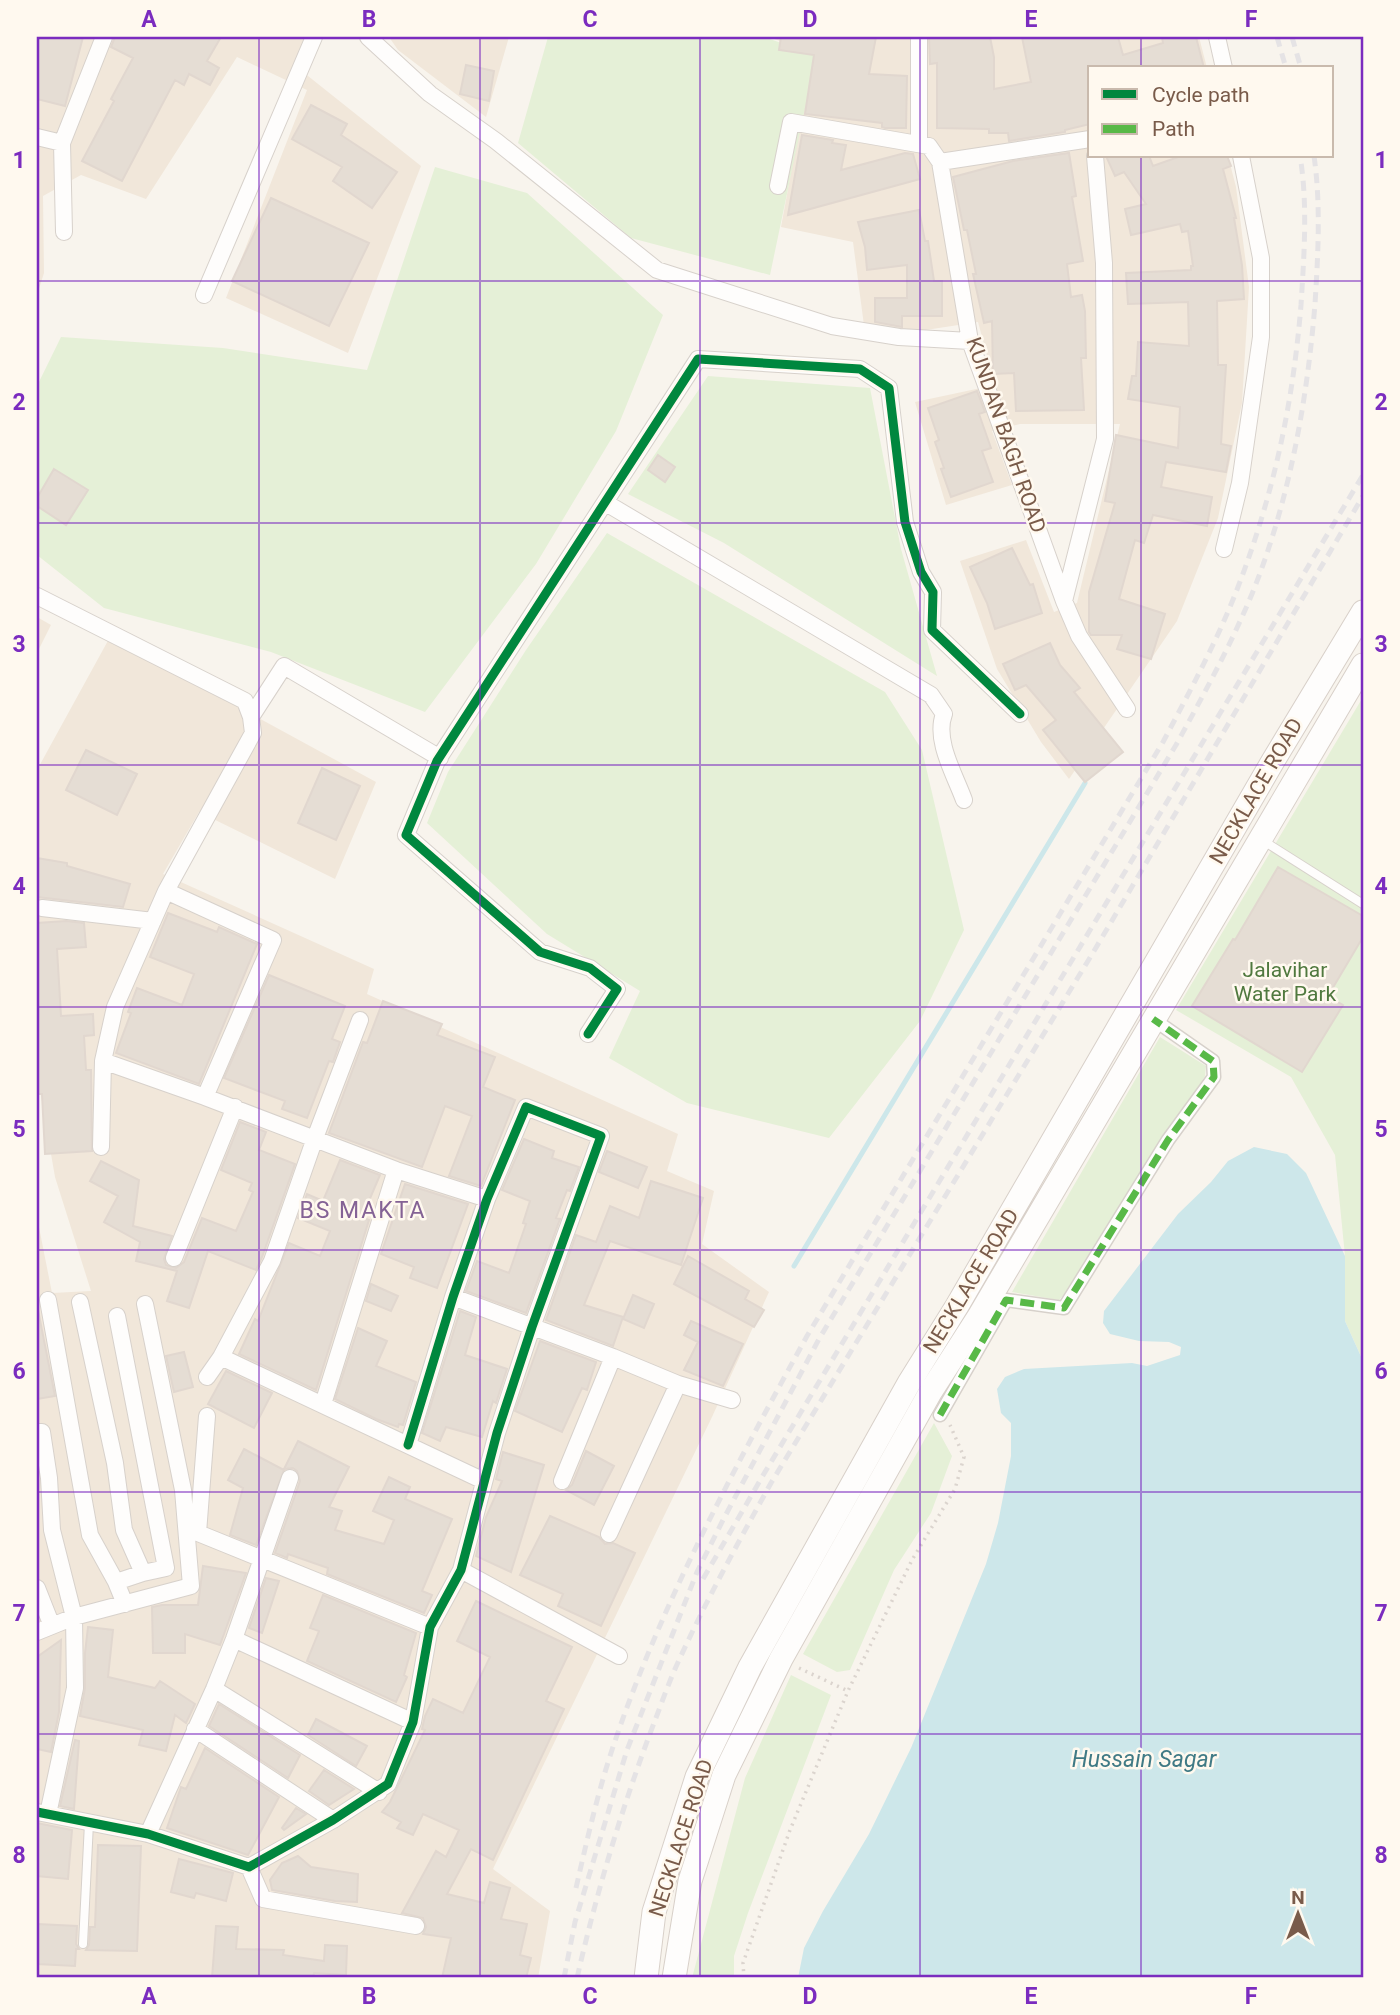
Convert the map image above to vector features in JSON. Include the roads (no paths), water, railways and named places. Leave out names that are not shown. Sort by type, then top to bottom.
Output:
[{"type":"main road","name":"NECKLACE ROAD","points":[[646,1978],[654,1912],[697,1777],[750,1667],[909,1383],[957,1306],[1295,724],[1363,612]]},
{"type":"main road","points":[[1329,668],[1358,673]]},
{"type":"main road","name":"NECKLACE ROAD","points":[[674,1978],[690,1881],[724,1775],[781,1659],[931,1391],[978,1318],[1358,673]]},
{"type":"main road","points":[[1295,724],[1319,739]]},
{"type":"street","points":[[64,232],[62,143],[104,37]]},
{"type":"street","points":[[204,295],[314,37]]},
{"type":"street","points":[[368,37],[430,94],[496,141],[657,270],[832,326],[900,337],[970,341]]},
{"type":"street","points":[[778,186],[792,122],[924,145],[919,37]]},
{"type":"street","points":[[1217,37],[1224,66]]},
{"type":"street","points":[[37,137],[62,143]]},
{"type":"street","points":[[940,162],[1088,139]]},
{"type":"street","name":"KUNDAN BAGH ROAD","points":[[924,145],[940,162],[970,341],[1064,601],[1079,636],[1127,709]]},
{"type":"street","points":[[1064,601],[1105,439],[1104,263],[1095,158]]},
{"type":"street","points":[[1224,549],[1240,483],[1261,337],[1261,258],[1241,158]]},
{"type":"street","points":[[588,1034],[617,989],[590,968],[540,952],[406,835],[440,758],[698,359],[860,369],[889,388],[905,522],[921,572],[933,592],[932,630],[1020,714]]},
{"type":"street","points":[[606,503],[931,695],[944,714],[939,726],[964,800]]},
{"type":"street","points":[[37,596],[245,701],[253,733],[166,891],[115,1007],[103,1062],[102,1147]]},
{"type":"street","points":[[251,717],[284,666],[440,758]]},
{"type":"street","points":[[166,891],[273,940],[205,1097]]},
{"type":"street","points":[[42,908],[153,921]]},
{"type":"street","points":[[940,1416],[1006,1300],[1064,1308],[1168,1140],[1213,1077],[1213,1061],[1153,1019]]},
{"type":"street","points":[[207,1377],[221,1357],[272,1261],[360,1020]]},
{"type":"street","points":[[103,1062],[235,1107],[396,1170],[486,1199]]},
{"type":"street","points":[[174,1258],[235,1107]]},
{"type":"street","points":[[37,1432],[42,1432],[49,1478],[52,1530],[74,1617],[75,1688],[42,1813],[148,1835],[248,1867],[333,1820],[388,1784],[413,1722],[430,1627],[461,1570],[497,1433],[601,1136],[526,1107],[486,1199],[408,1445]]},
{"type":"street","points":[[323,1404],[396,1170]]},
{"type":"street","points":[[453,1297],[678,1384],[732,1400]]},
{"type":"street","points":[[48,1300],[90,1535],[125,1604]]},
{"type":"street","points":[[80,1302],[116,1463],[124,1530],[143,1573]]},
{"type":"street","points":[[145,1304],[183,1490],[191,1586]]},
{"type":"street","points":[[116,1583],[166,1568],[117,1316]]},
{"type":"street","points":[[221,1357],[484,1481]]},
{"type":"street","points":[[562,1481],[613,1357]]},
{"type":"street","points":[[609,1534],[678,1384]]},
{"type":"street","points":[[191,1586],[207,1416]]},
{"type":"street","points":[[148,1835],[234,1639],[290,1478]]},
{"type":"street","points":[[198,1533],[430,1627]]},
{"type":"street","points":[[461,1570],[619,1656]]},
{"type":"street","points":[[37,1588],[44,1629],[74,1617],[191,1586]]},
{"type":"street","points":[[234,1639],[413,1722]]},
{"type":"street","points":[[214,1689],[379,1792]]},
{"type":"street","points":[[195,1729],[333,1820]]},
{"type":"street","points":[[248,1867],[262,1899],[416,1926]]},
{"type":"lane","points":[[1259,839],[1363,904]]},
{"type":"lane","points":[[83,1944],[89,1823]]},
{"type":"water","name":"Hussain Sagar","points":[[1254,1147],[1287,1154],[1306,1173],[1345,1256],[1345,1321],[1363,1361],[1363,1978],[798,1978],[804,1948],[869,1834],[911,1748],[986,1564],[998,1523],[1011,1456],[1011,1423],[1001,1413],[997,1389],[1005,1377],[1024,1369],[1132,1363],[1147,1366],[1180,1355],[1181,1347],[1169,1342],[1139,1341],[1110,1334],[1103,1323],[1104,1311],[1178,1214],[1228,1161]]},
{"type":"waterway","points":[[794,1266],[1085,783]]},
{"type":"railway","points":[[1277,37],[1285,66]]},
{"type":"railway","points":[[1292,37],[1300,66]]},
{"type":"railway","points":[[576,1888],[603,1780],[633,1691],[677,1587],[727,1485],[807,1336],[1163,742],[1205,662],[1233,600],[1273,478],[1293,376],[1304,249],[1305,211],[1300,158]]},
{"type":"railway","points":[[564,1978],[575,1922],[627,1750],[697,1572],[819,1339],[1176,745],[1227,649],[1254,589],[1278,519],[1302,413],[1315,304],[1318,249],[1318,193],[1314,158]]},
{"type":"railway","points":[[703,1579],[1363,475]]},
{"type":"railway","points":[[577,1978],[611,1849],[642,1755],[676,1666],[724,1570],[771,1483],[1094,951],[1363,496]]},
{"type":"district","name":"BS MAKTA","points":[[363,1210]]},
{"type":"park label","name":"Jalavihar Water Park","points":[[1285,982]]}]
